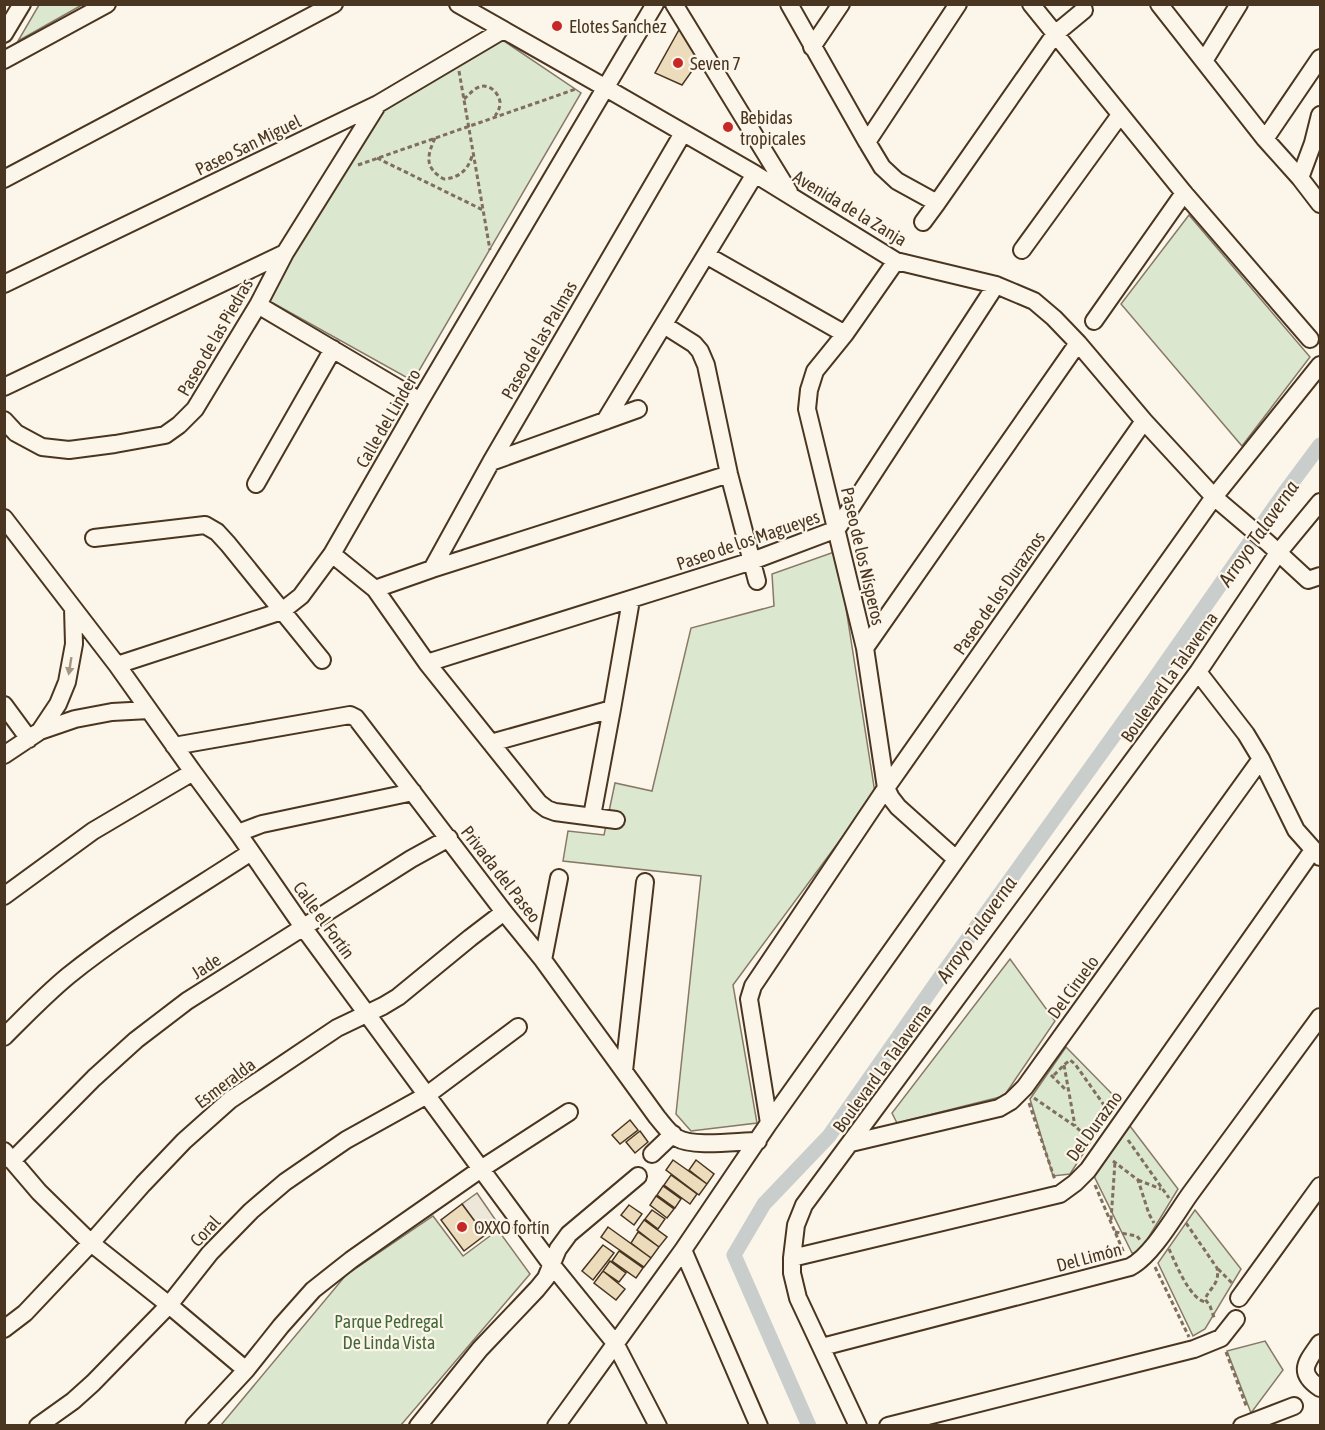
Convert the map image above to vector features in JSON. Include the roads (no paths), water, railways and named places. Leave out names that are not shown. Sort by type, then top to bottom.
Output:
[{"type":"street","points":[[4,34],[22,4]]},
{"type":"street","points":[[4,60],[107,4]]},
{"type":"street","points":[[4,179],[334,4]]},
{"type":"street","name":"Avenida de la Zanja","points":[[458,4],[791,195],[896,261],[996,285],[1034,302],[1054,318],[1214,497],[1308,580],[1320,576]]},
{"type":"street","name":"Calle del Lindero","points":[[117,665],[282,611],[301,596],[332,554],[655,4]]},
{"type":"street","points":[[674,4],[791,195]]},
{"type":"street","points":[[789,4],[882,167],[897,181],[937,203]]},
{"type":"street","points":[[812,47],[841,4]]},
{"type":"street","points":[[867,142],[958,4]]},
{"type":"street","points":[[1031,4],[1184,194],[1310,339]]},
{"type":"street","points":[[1159,4],[1320,204]]},
{"type":"street","points":[[1204,61],[1239,4]]},
{"type":"street","points":[[923,222],[1056,34],[1084,10]]},
{"type":"street","name":"Paseo San Miguel","points":[[4,284],[378,104],[503,30]]},
{"type":"street","points":[[1265,138],[1320,58]]},
{"type":"street","name":"Paseo de las Piedras","points":[[4,420],[16,433],[42,447],[69,450],[165,435],[179,425],[195,410],[258,305],[285,253],[378,104]]},
{"type":"street","points":[[1022,250],[1120,115]]},
{"type":"street","points":[[1300,178],[1313,143],[1320,115]]},
{"type":"street","name":"Paseo de las Palmas","points":[[432,569],[491,462],[683,133]]},
{"type":"street","points":[[605,420],[755,174]]},
{"type":"street","points":[[1094,321],[1184,194]]},
{"type":"street","points":[[4,387],[285,253]]},
{"type":"street","points":[[706,255],[845,333]]},
{"type":"street","name":"Paseo de los Nísperos","points":[[896,261],[815,371],[809,390],[807,409],[865,648],[886,788],[898,807],[956,860]]},
{"type":"street","name":"Paseo de los Magueyes","points":[[427,663],[752,561],[837,529],[996,285]]},
{"type":"street","points":[[258,305],[420,401]]},
{"type":"street","points":[[664,325],[694,344],[706,365],[729,474],[757,582]]},
{"type":"street","points":[[865,648],[1078,344]]},
{"type":"street","points":[[256,484],[333,349]]},
{"type":"street","points":[[556,1425],[683,1250],[769,1123],[1214,497],[1320,364]]},
{"type":"street","points":[[491,462],[638,409]]},
{"type":"street","name":"Paseo de los Duraznos","points":[[769,1123],[749,999],[753,986],[886,788],[1144,421]]},
{"type":"street","points":[[375,589],[729,474]]},
{"type":"street","name":"Boulevard La Talaverna","points":[[858,1425],[798,1298],[792,1273],[792,1258],[796,1225],[804,1205],[1198,672],[1273,548],[1319,509]]},
{"type":"street","name":"Calle el Fortín","points":[[4,518],[117,665],[303,927],[551,1264],[615,1342],[658,1425]]},
{"type":"street","points":[[94,538],[205,525],[217,532],[228,544],[322,660]]},
{"type":"street","points":[[332,554],[375,589],[427,663],[539,803],[547,810],[555,812],[616,820]]},
{"type":"street","points":[[592,816],[631,600]]},
{"type":"street","points":[[35,735],[58,704],[67,682],[74,644],[73,608]]},
{"type":"street","points":[[1198,672],[1246,734],[1296,830],[1317,854]]},
{"type":"street","points":[[4,705],[35,735]]},
{"type":"street","points":[[490,743],[612,709]]},
{"type":"street","points":[[4,755],[35,735],[75,719],[149,710]]},
{"type":"street","name":"Privada del Paseo","points":[[174,746],[353,716],[359,720],[543,960],[657,1118],[673,1134]]},
{"type":"street","name":"Del Ciruelo","points":[[851,1143],[999,1108],[1029,1093],[1041,1064],[1261,759]]},
{"type":"street","points":[[4,896],[93,831],[193,772]]},
{"type":"street","points":[[238,833],[262,824],[413,792]]},
{"type":"street","name":"Jade","points":[[8,1156],[136,1040],[187,1001],[411,859],[449,838]]},
{"type":"street","points":[[4,1037],[67,977],[117,940],[251,852]]},
{"type":"street","name":"Del Durazno","points":[[792,1258],[1060,1194],[1075,1183],[1088,1170],[1317,854]]},
{"type":"street","points":[[543,960],[559,878]]},
{"type":"street","points":[[624,1071],[645,882]]},
{"type":"street","name":"Esmeralda","points":[[4,1329],[25,1312],[184,1141],[231,1100],[337,1028],[383,1006],[398,996],[504,912]]},
{"type":"street","name":"Del Limón","points":[[822,1347],[1130,1267],[1139,1262],[1149,1253],[1320,1017]]},
{"type":"street","name":"Coral","points":[[38,1425],[73,1401],[93,1383],[169,1305],[210,1253],[251,1211],[285,1182],[346,1140],[427,1095],[518,1026]]},
{"type":"street","points":[[194,1425],[246,1370],[280,1326],[313,1290],[360,1253],[481,1169],[569,1112]]},
{"type":"street","points":[[652,1154],[673,1134],[689,1142],[758,1141]]},
{"type":"street","points":[[8,1156],[39,1192],[91,1243],[246,1370]]},
{"type":"street","points":[[418,1425],[480,1349],[546,1278],[558,1249],[569,1234],[638,1176]]},
{"type":"street","points":[[1240,1296],[1320,1186]]},
{"type":"street","points":[[683,1250],[759,1425]]},
{"type":"street","points":[[888,1425],[1194,1349],[1221,1338],[1236,1319]]},
{"type":"street","points":[[1320,1343],[1306,1363],[1305,1370],[1308,1377],[1320,1388]]},
{"type":"street","points":[[1242,1425],[1294,1406]]},
{"type":"waterway","name":"Arroyo Talaverna","points":[[809,1426],[734,1255],[764,1204],[829,1136],[1320,445]]},
{"type":"place","name":"Elotes Sanchez","points":[[557,26]]},
{"type":"place","name":"Seven 7","points":[[678,63]]},
{"type":"place","name":"Bebidas tropicales","points":[[728,127]]},
{"type":"place","name":"OXXO fortín","points":[[462,1227]]},
{"type":"park label","name":"Parque Pedregal De Linda Vista","points":[[389,1331]]}]
